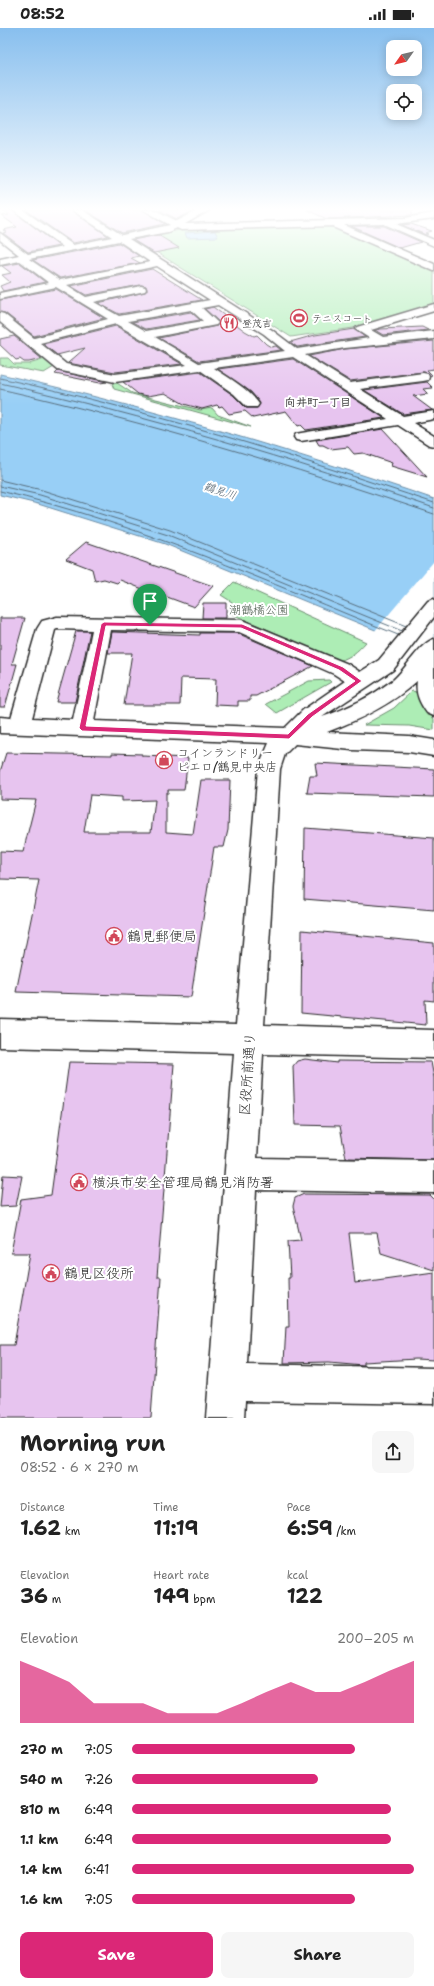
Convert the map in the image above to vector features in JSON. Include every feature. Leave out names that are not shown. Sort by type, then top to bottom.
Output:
[{"type":"street","points":[[45,275],[84,301],[145,335],[239,391],[252,404]]},
{"type":"street","points":[[0,296],[101,275]]},
{"type":"street","points":[[177,275],[268,332],[295,353],[434,442]]},
{"type":"street","points":[[84,301],[141,289]]},
{"type":"street","points":[[31,342],[118,320],[220,301]]},
{"type":"street","points":[[145,335],[212,323],[193,306]]},
{"type":"street","points":[[381,340],[361,329],[434,307]]},
{"type":"street","points":[[408,314],[427,324]]},
{"type":"street","points":[[0,316],[62,367],[114,378],[200,367],[381,340],[434,336]]},
{"type":"street","points":[[347,387],[423,378]]},
{"type":"street","points":[[301,437],[434,415]]},
{"type":"street","name":"区役所前通り","points":[[225,1418],[249,1039],[269,768],[276,750],[310,716],[359,681],[386,665],[434,605]]},
{"type":"street","points":[[359,681],[341,669],[242,626],[56,623],[50,625],[46,629],[10,725],[289,736],[352,742],[409,744],[434,748]]},
{"type":"street","points":[[82,728],[104,624]]},
{"type":"street","points":[[434,645],[428,666],[426,694],[434,708]]},
{"type":"street","points":[[289,736],[349,716],[428,666]]},
{"type":"street","points":[[317,738],[361,731],[404,732],[434,736]]},
{"type":"street","points":[[0,1034],[434,1044]]},
{"type":"street","points":[[241,1174],[434,1177]]},
{"type":"street","points":[[228,1382],[434,1386]]},
{"type":"green space","points":[[192,275],[434,275],[434,304],[353,328],[291,337]]},
{"type":"green space","points":[[0,358],[8,358],[14,364],[29,364],[45,359],[53,364],[54,367],[44,373],[0,365]]},
{"type":"green space","points":[[114,381],[132,393],[200,410],[212,408],[218,415],[251,427],[114,389],[112,384]]},
{"type":"green space","name":"潮鶴橋公園","points":[[234,582],[366,642],[354,654],[339,661],[232,614],[232,602],[221,595]]},
{"type":"green space","points":[[329,680],[331,682],[277,713],[266,704],[309,681]]},
{"type":"green space","points":[[412,691],[416,692],[434,719],[434,730],[409,726],[364,725],[394,708]]},
{"type":"water","name":"鶴見川","points":[[0,374],[110,401],[218,430],[327,463],[434,499],[434,654],[165,544],[38,504],[0,495]]},
{"type":"pier","points":[[434,561],[434,656],[374,632]]},
{"type":"building","points":[[2,275],[36,275],[45,282],[3,291],[0,286],[10,282]]},
{"type":"building","points":[[55,275],[77,275],[60,278]]},
{"type":"building","points":[[124,275],[161,275],[202,300],[119,314],[98,303],[145,292],[147,290],[146,286],[141,285],[86,295],[71,286]]},
{"type":"building","points":[[56,289],[104,318],[34,336],[5,313],[0,312],[0,300]]},
{"type":"building","points":[[213,307],[245,331],[254,336],[257,335],[266,344],[271,347],[276,346],[281,350],[199,361],[159,338],[217,326],[219,322],[205,309]]},
{"type":"building","points":[[191,312],[200,320],[146,329],[132,322]]},
{"type":"building","points":[[116,326],[182,364],[115,372],[68,363],[85,348],[57,355],[43,344]]},
{"type":"building","points":[[422,327],[428,330],[383,335],[375,330],[381,329]]},
{"type":"building","points":[[354,329],[365,337],[297,347],[290,342],[315,335]]},
{"type":"building","points":[[14,336],[42,359],[29,362],[24,362],[20,359],[16,360],[0,345],[0,339]]},
{"type":"building","points":[[434,341],[434,369],[427,370],[432,375],[430,376],[428,373],[423,372],[350,381],[309,356],[345,349]]},
{"type":"building","points":[[293,359],[384,418],[306,430],[301,425],[298,426],[286,411],[253,418],[245,411],[229,414],[222,406],[219,407],[217,405],[202,409],[184,404],[165,393],[148,396],[138,394],[123,382],[200,372],[233,395],[246,408],[257,408],[260,403],[251,392],[218,369]]},
{"type":"building","points":[[58,371],[107,382],[100,383],[55,374]]},
{"type":"building","points":[[427,382],[433,388],[423,389],[428,394],[413,396],[432,410],[403,414],[364,390]]},
{"type":"building","points":[[383,429],[427,477],[391,466],[392,463],[363,453],[354,454],[348,447],[331,449],[323,445],[319,445],[316,440]]},
{"type":"building","points":[[86,542],[213,586],[194,607],[159,594],[149,600],[145,590],[120,580],[117,583],[104,579],[95,581],[92,569],[66,559]]},
{"type":"building","points":[[203,603],[226,603],[226,618],[202,618]]},
{"type":"building","points":[[0,618],[25,618],[12,664],[17,664],[5,707],[0,707]]},
{"type":"building","points":[[76,631],[90,631],[75,702],[56,702]]},
{"type":"building","points":[[112,632],[200,635],[200,633],[237,633],[313,666],[256,696],[250,696],[250,701],[238,701],[238,706],[215,705],[216,679],[181,678],[180,705],[124,705],[132,653],[108,653]]},
{"type":"building","name":"鶴見郵便局","points":[[6,753],[112,755],[112,753],[188,758],[184,790],[168,790],[168,793],[166,793],[166,832],[193,834],[201,780],[230,780],[228,830],[224,847],[214,847],[191,997],[16,992],[39,880],[0,879],[0,851],[23,852],[36,800],[0,799],[0,772]],"holes":[[[90,795],[122,797],[122,801],[155,800],[151,832],[84,832]]]},
{"type":"building","points":[[315,763],[434,769],[434,797],[307,793],[310,776],[317,776]]},
{"type":"building","points":[[305,828],[434,838],[434,910],[304,899]]},
{"type":"building","points":[[302,930],[434,943],[434,1001],[425,1000],[426,1025],[301,1013]]},
{"type":"building","points":[[305,1059],[337,1063],[337,1061],[431,1062],[434,1078],[434,1160],[346,1158],[340,1126],[295,1125],[293,1066],[297,1061]]},
{"type":"building","points":[[69,1062],[174,1064],[157,1277],[161,1277],[151,1418],[0,1418],[0,1345],[14,1345],[30,1253],[11,1253],[21,1199],[51,1195]]},
{"type":"building","points":[[3,1175],[22,1176],[16,1206],[0,1207]]},
{"type":"building","points":[[304,1194],[430,1195],[434,1199],[434,1270],[381,1253],[377,1233],[349,1233],[355,1283],[434,1272],[434,1360],[416,1359],[364,1362],[364,1365],[329,1362],[284,1363],[286,1326],[289,1326],[288,1278],[290,1278],[288,1241],[301,1240],[293,1206],[295,1198]]},
{"type":"place","name":"テニスコート","points":[[299,318]]},
{"type":"place","name":"登茂吉","points":[[229,323]]},
{"type":"place","name":"コインランドリー ピエロ/鶴見中央店","points":[[164,760]]},
{"type":"place","name":"鶴見郵便局","points":[[114,936]]},
{"type":"place","name":"横浜市安全管理局鶴見消防署","points":[[79,1182]]},
{"type":"place","name":"鶴見区役所","points":[[51,1273]]},
{"type":"district","name":"向井町一丁目","points":[[318,402]]},
{"type":"route","points":[[104,624],[150,625],[242,626],[341,669],[359,681],[310,716],[289,736],[82,728],[104,624]]}]
